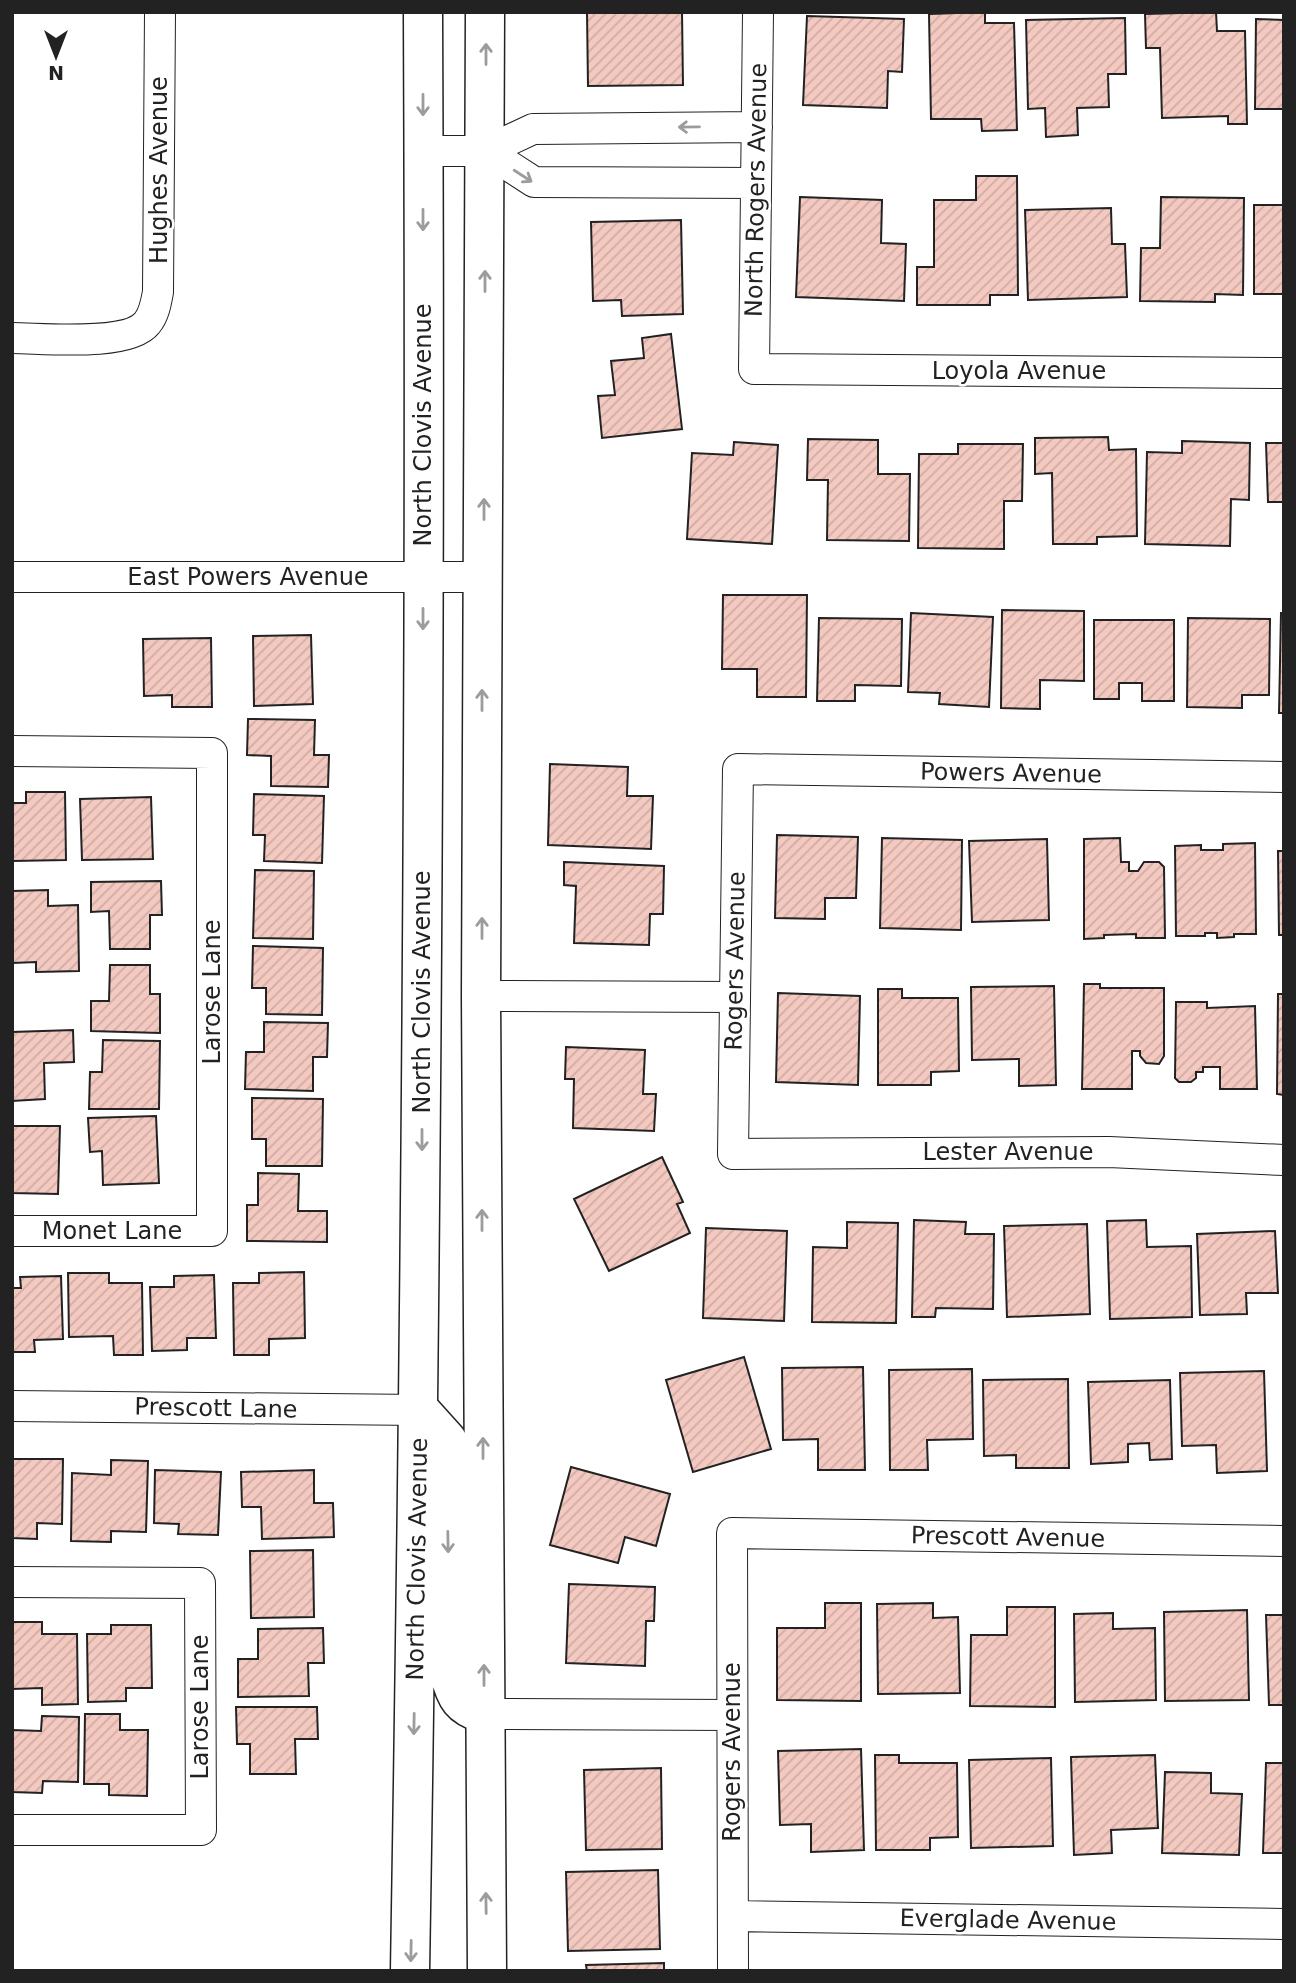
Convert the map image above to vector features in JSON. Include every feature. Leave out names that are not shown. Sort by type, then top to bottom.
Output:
[{"type":"main road","name":"North Clovis Avenue","points":[[410,1971],[423,995],[423,12]]},
{"type":"main road","points":[[485,12],[481,996],[487,1971]]},
{"type":"main road","points":[[419,1410],[447,1440],[449,1674],[460,1702],[484,1714]]},
{"type":"street","name":"Hughes Avenue","points":[[12,338],[113,339],[131,335],[146,324],[155,308],[158,292],[160,12]]},
{"type":"street","name":"North Rogers Avenue","points":[[754,369],[758,12]]},
{"type":"street","points":[[424,152],[486,152],[533,129],[757,127]]},
{"type":"street","points":[[486,152],[534,182],[756,183]]},
{"type":"street","name":"Loyola Avenue","points":[[754,369],[1284,373]]},
{"type":"street","name":"East Powers Avenue","points":[[12,577],[483,577]]},
{"type":"street","name":"Larose Lane","points":[[12,751],[212,752],[212,1231]]},
{"type":"street","name":"Powers Avenue","points":[[738,769],[1284,778]]},
{"type":"street","name":"Rogers Avenue","points":[[733,1154],[738,769]]},
{"type":"street","points":[[481,996],[734,997]]},
{"type":"street","name":"Lester Avenue","points":[[733,1154],[1109,1152],[1284,1160]]},
{"type":"street","name":"Monet Lane","points":[[12,1231],[212,1231]]},
{"type":"street","name":"Prescott Lane","points":[[12,1406],[419,1410]]},
{"type":"street","name":"Rogers Avenue","points":[[732,1533],[733,1971]]},
{"type":"street","name":"Prescott Avenue","points":[[732,1533],[1284,1541]]},
{"type":"street","name":"Larose Lane","points":[[12,1582],[200,1583],[201,1830],[12,1830]]},
{"type":"street","points":[[484,1714],[732,1715]]},
{"type":"street","name":"Everglade Avenue","points":[[733,1916],[1284,1924]]},
{"type":"building","points":[[587,12],[682,12],[683,85],[588,86]]},
{"type":"building","points":[[985,12],[985,23],[1014,23],[1017,130],[982,131],[981,119],[931,119],[929,14]]},
{"type":"building","points":[[1216,12],[1217,31],[1245,31],[1247,124],[1228,124],[1228,116],[1162,118],[1160,48],[1146,48],[1145,14]]},
{"type":"building","points":[[807,16],[904,19],[902,72],[888,71],[887,108],[803,105]]},
{"type":"building","points":[[1125,18],[1126,74],[1108,74],[1109,107],[1077,108],[1078,135],[1046,137],[1045,108],[1028,109],[1026,20]]},
{"type":"building","points":[[1256,19],[1284,20],[1284,109],[1255,109]]},
{"type":"building","points":[[976,176],[1017,176],[1018,295],[990,295],[990,305],[917,305],[917,267],[934,267],[934,200],[976,200]]},
{"type":"building","points":[[800,197],[882,200],[881,243],[906,244],[904,301],[796,297]]},
{"type":"building","points":[[1161,197],[1244,198],[1243,295],[1215,294],[1215,302],[1140,301],[1141,248],[1160,248]]},
{"type":"building","points":[[1254,205],[1284,205],[1284,307],[1283,294],[1254,294]]},
{"type":"building","points":[[1111,208],[1112,244],[1125,244],[1127,297],[1028,300],[1025,210]]},
{"type":"building","points":[[681,220],[683,314],[622,316],[621,300],[593,301],[591,222]]},
{"type":"building","points":[[671,334],[682,429],[602,438],[598,396],[615,395],[611,361],[644,358],[642,338]]},
{"type":"building","points":[[1108,437],[1109,450],[1136,449],[1137,536],[1097,537],[1097,544],[1053,544],[1052,473],[1035,474],[1035,438]]},
{"type":"building","points":[[808,439],[878,440],[878,474],[910,474],[909,541],[827,540],[828,480],[807,480]]},
{"type":"building","points":[[1182,441],[1250,443],[1249,500],[1231,499],[1230,546],[1145,544],[1147,452],[1182,453]]},
{"type":"building","points":[[734,442],[778,445],[772,544],[687,539],[692,453],[733,455]]},
{"type":"building","points":[[1266,443],[1284,443],[1284,502],[1268,502]]},
{"type":"building","points":[[958,444],[1023,444],[1022,501],[1004,501],[1004,549],[918,548],[919,454],[958,454]]},
{"type":"building","points":[[723,595],[807,595],[806,697],[757,697],[757,669],[722,669]]},
{"type":"building","points":[[1002,610],[1084,611],[1084,681],[1040,680],[1040,709],[1001,708]]},
{"type":"building","points":[[911,613],[993,617],[989,707],[939,704],[940,693],[908,692]]},
{"type":"building","points":[[1281,613],[1284,613],[1284,713],[1279,713]]},
{"type":"building","points":[[819,618],[902,619],[901,686],[855,685],[855,701],[817,701]]},
{"type":"building","points":[[1188,618],[1270,619],[1269,695],[1242,695],[1242,708],[1187,707]]},
{"type":"building","points":[[1094,620],[1174,620],[1174,701],[1142,701],[1142,683],[1119,683],[1119,699],[1094,699]]},
{"type":"building","points":[[311,635],[313,704],[254,706],[253,636]]},
{"type":"building","points":[[211,638],[212,707],[172,707],[172,695],[144,696],[143,639]]},
{"type":"building","points":[[248,719],[315,720],[314,755],[329,755],[328,787],[271,786],[271,756],[247,755]]},
{"type":"building","points":[[550,764],[628,767],[627,796],[653,796],[651,849],[548,845]]},
{"type":"building","points":[[26,792],[65,792],[66,860],[12,861],[12,803],[26,803]]},
{"type":"building","points":[[254,794],[324,796],[322,863],[264,861],[265,835],[253,835]]},
{"type":"building","points":[[151,797],[153,859],[82,860],[80,799]]},
{"type":"building","points":[[777,835],[858,837],[856,898],[825,898],[825,919],[775,918]]},
{"type":"building","points":[[882,838],[962,840],[961,930],[880,928]]},
{"type":"building","points":[[1120,838],[1121,862],[1129,862],[1129,871],[1138,871],[1144,862],[1159,862],[1164,867],[1165,938],[1136,938],[1136,934],[1084,939],[1084,839]]},
{"type":"building","points":[[1047,839],[1049,920],[972,922],[969,841]]},
{"type":"building","points":[[1255,843],[1256,934],[1234,934],[1234,937],[1217,938],[1217,933],[1205,933],[1205,936],[1176,936],[1175,846],[1201,845],[1201,850],[1223,850],[1223,844]]},
{"type":"building","points":[[1278,851],[1284,851],[1284,935],[1279,935]]},
{"type":"building","points":[[564,862],[664,866],[663,914],[650,914],[649,945],[574,943],[576,886],[564,885]]},
{"type":"building","points":[[255,870],[314,871],[313,939],[253,938]]},
{"type":"building","points":[[161,881],[162,915],[150,915],[150,949],[110,949],[109,911],[91,912],[91,882]]},
{"type":"building","points":[[48,890],[48,906],[78,905],[79,971],[36,972],[36,962],[13,963],[12,891]]},
{"type":"building","points":[[253,946],[323,948],[322,1015],[266,1014],[266,988],[252,988]]},
{"type":"building","points":[[110,965],[150,965],[150,994],[160,994],[160,1033],[91,1031],[91,1001],[109,1001]]},
{"type":"building","points":[[1084,984],[1100,984],[1100,988],[1164,988],[1164,1056],[1159,1064],[1146,1063],[1140,1056],[1140,1051],[1132,1051],[1132,1089],[1082,1089]]},
{"type":"building","points":[[1054,986],[1056,1085],[1019,1086],[1019,1059],[972,1060],[971,987]]},
{"type":"building","points":[[878,989],[902,989],[902,998],[958,998],[959,1071],[931,1072],[931,1085],[878,1085]]},
{"type":"building","points":[[778,993],[860,996],[858,1085],[776,1082]]},
{"type":"building","points":[[1278,994],[1284,994],[1284,1095],[1277,1094]]},
{"type":"building","points":[[1176,1002],[1207,1002],[1207,1008],[1255,1006],[1257,1089],[1220,1089],[1220,1067],[1203,1067],[1203,1072],[1196,1072],[1196,1078],[1191,1082],[1179,1082],[1175,1078]]},
{"type":"building","points":[[264,1022],[328,1023],[327,1057],[313,1057],[313,1091],[245,1089],[246,1052],[264,1052]]},
{"type":"building","points":[[73,1030],[74,1062],[44,1063],[45,1099],[12,1101],[12,1032]]},
{"type":"building","points":[[103,1040],[160,1041],[159,1109],[89,1109],[90,1072],[102,1072]]},
{"type":"building","points":[[566,1047],[645,1050],[643,1094],[656,1094],[654,1131],[573,1128],[574,1079],[565,1079]]},
{"type":"building","points":[[252,1098],[323,1099],[322,1166],[266,1166],[266,1139],[252,1139]]},
{"type":"building","points":[[156,1116],[159,1183],[103,1185],[102,1151],[90,1152],[88,1118]]},
{"type":"building","points":[[12,1126],[60,1126],[58,1194],[12,1193]]},
{"type":"building","points":[[662,1157],[683,1202],[677,1204],[690,1233],[609,1271],[574,1199]]},
{"type":"building","points":[[258,1173],[299,1174],[298,1211],[327,1211],[327,1242],[247,1241],[247,1205],[258,1205]]},
{"type":"building","points":[[914,1220],[966,1222],[965,1234],[994,1234],[993,1309],[936,1308],[935,1317],[912,1317]]},
{"type":"building","points":[[1146,1220],[1147,1247],[1191,1246],[1192,1317],[1110,1319],[1107,1221]]},
{"type":"building","points":[[847,1222],[898,1223],[896,1323],[812,1322],[813,1247],[847,1248]]},
{"type":"building","points":[[1087,1224],[1090,1314],[1007,1317],[1004,1226]]},
{"type":"building","points":[[706,1228],[787,1231],[784,1321],[703,1318]]},
{"type":"building","points":[[1275,1231],[1278,1293],[1246,1293],[1247,1314],[1200,1315],[1197,1234]]},
{"type":"building","points":[[304,1272],[305,1338],[269,1339],[269,1355],[234,1355],[233,1283],[259,1283],[259,1273]]},
{"type":"building","points":[[68,1273],[109,1273],[109,1283],[142,1283],[143,1355],[114,1355],[113,1336],[69,1337]]},
{"type":"building","points":[[214,1275],[216,1338],[187,1338],[187,1350],[152,1351],[150,1287],[174,1287],[174,1276]]},
{"type":"building","points":[[61,1276],[63,1339],[34,1340],[35,1352],[12,1352],[12,1288],[21,1288],[20,1277]]},
{"type":"building","points":[[744,1357],[771,1449],[693,1472],[666,1380]]},
{"type":"building","points":[[863,1367],[865,1470],[818,1470],[818,1439],[783,1440],[782,1368]]},
{"type":"building","points":[[972,1369],[973,1439],[927,1440],[928,1470],[890,1470],[889,1370]]},
{"type":"building","points":[[1264,1371],[1267,1471],[1217,1473],[1216,1445],[1182,1446],[1180,1373]]},
{"type":"building","points":[[1068,1379],[1069,1468],[1016,1468],[1016,1455],[984,1456],[983,1380]]},
{"type":"building","points":[[1170,1380],[1172,1459],[1150,1460],[1149,1443],[1128,1444],[1128,1462],[1091,1464],[1088,1382]]},
{"type":"building","points":[[12,1459],[63,1459],[62,1524],[37,1523],[37,1539],[12,1538]]},
{"type":"building","points":[[111,1460],[148,1461],[146,1532],[111,1531],[111,1542],[71,1541],[72,1473],[111,1475]]},
{"type":"building","points":[[571,1467],[670,1494],[656,1546],[625,1537],[618,1563],[550,1545]]},
{"type":"building","points":[[155,1470],[221,1472],[218,1535],[178,1534],[179,1524],[154,1523]]},
{"type":"building","points":[[314,1470],[314,1503],[333,1503],[334,1537],[262,1539],[261,1507],[242,1507],[241,1472]]},
{"type":"building","points":[[313,1550],[314,1617],[251,1618],[250,1551]]},
{"type":"building","points":[[569,1584],[655,1587],[654,1621],[646,1621],[645,1666],[566,1663]]},
{"type":"building","points":[[825,1603],[861,1603],[861,1701],[777,1700],[777,1628],[825,1628]]},
{"type":"building","points":[[933,1603],[933,1618],[958,1617],[960,1693],[878,1694],[877,1604]]},
{"type":"building","points":[[1007,1607],[1055,1607],[1055,1707],[970,1706],[971,1635],[1007,1635]]},
{"type":"building","points":[[1247,1610],[1249,1700],[1165,1701],[1164,1612]]},
{"type":"building","points":[[1113,1613],[1113,1629],[1155,1628],[1156,1700],[1075,1702],[1074,1614]]},
{"type":"building","points":[[1266,1615],[1284,1615],[1284,1705],[1269,1705]]},
{"type":"building","points":[[12,1622],[42,1622],[42,1634],[77,1634],[78,1704],[42,1705],[42,1688],[12,1689]]},
{"type":"building","points":[[111,1625],[151,1625],[152,1688],[126,1688],[126,1701],[88,1702],[87,1634],[111,1634]]},
{"type":"building","points":[[323,1628],[324,1663],[308,1663],[309,1696],[238,1697],[238,1659],[258,1659],[258,1629]]},
{"type":"building","points":[[236,1707],[317,1707],[318,1739],[295,1739],[296,1774],[250,1774],[250,1744],[237,1744]]},
{"type":"building","points":[[85,1714],[120,1714],[120,1730],[148,1730],[147,1796],[109,1795],[109,1784],[84,1784]]},
{"type":"building","points":[[42,1716],[79,1717],[78,1782],[43,1781],[42,1793],[12,1792],[12,1730],[41,1731]]},
{"type":"building","points":[[861,1749],[864,1850],[811,1852],[811,1824],[780,1825],[778,1751]]},
{"type":"building","points":[[875,1755],[899,1755],[899,1763],[957,1763],[958,1837],[930,1838],[930,1850],[876,1850]]},
{"type":"building","points":[[1155,1755],[1158,1828],[1111,1830],[1112,1853],[1074,1855],[1071,1757]]},
{"type":"building","points":[[1051,1758],[1053,1846],[971,1848],[969,1760]]},
{"type":"building","points":[[1266,1763],[1284,1763],[1284,1853],[1263,1853]]},
{"type":"building","points":[[661,1768],[662,1849],[586,1850],[584,1770]]},
{"type":"building","points":[[1165,1772],[1211,1773],[1211,1793],[1242,1794],[1239,1855],[1162,1853]]},
{"type":"building","points":[[658,1870],[660,1949],[568,1951],[566,1872]]},
{"type":"building","points":[[664,1963],[664,1971],[587,1971],[586,1965]]}]
